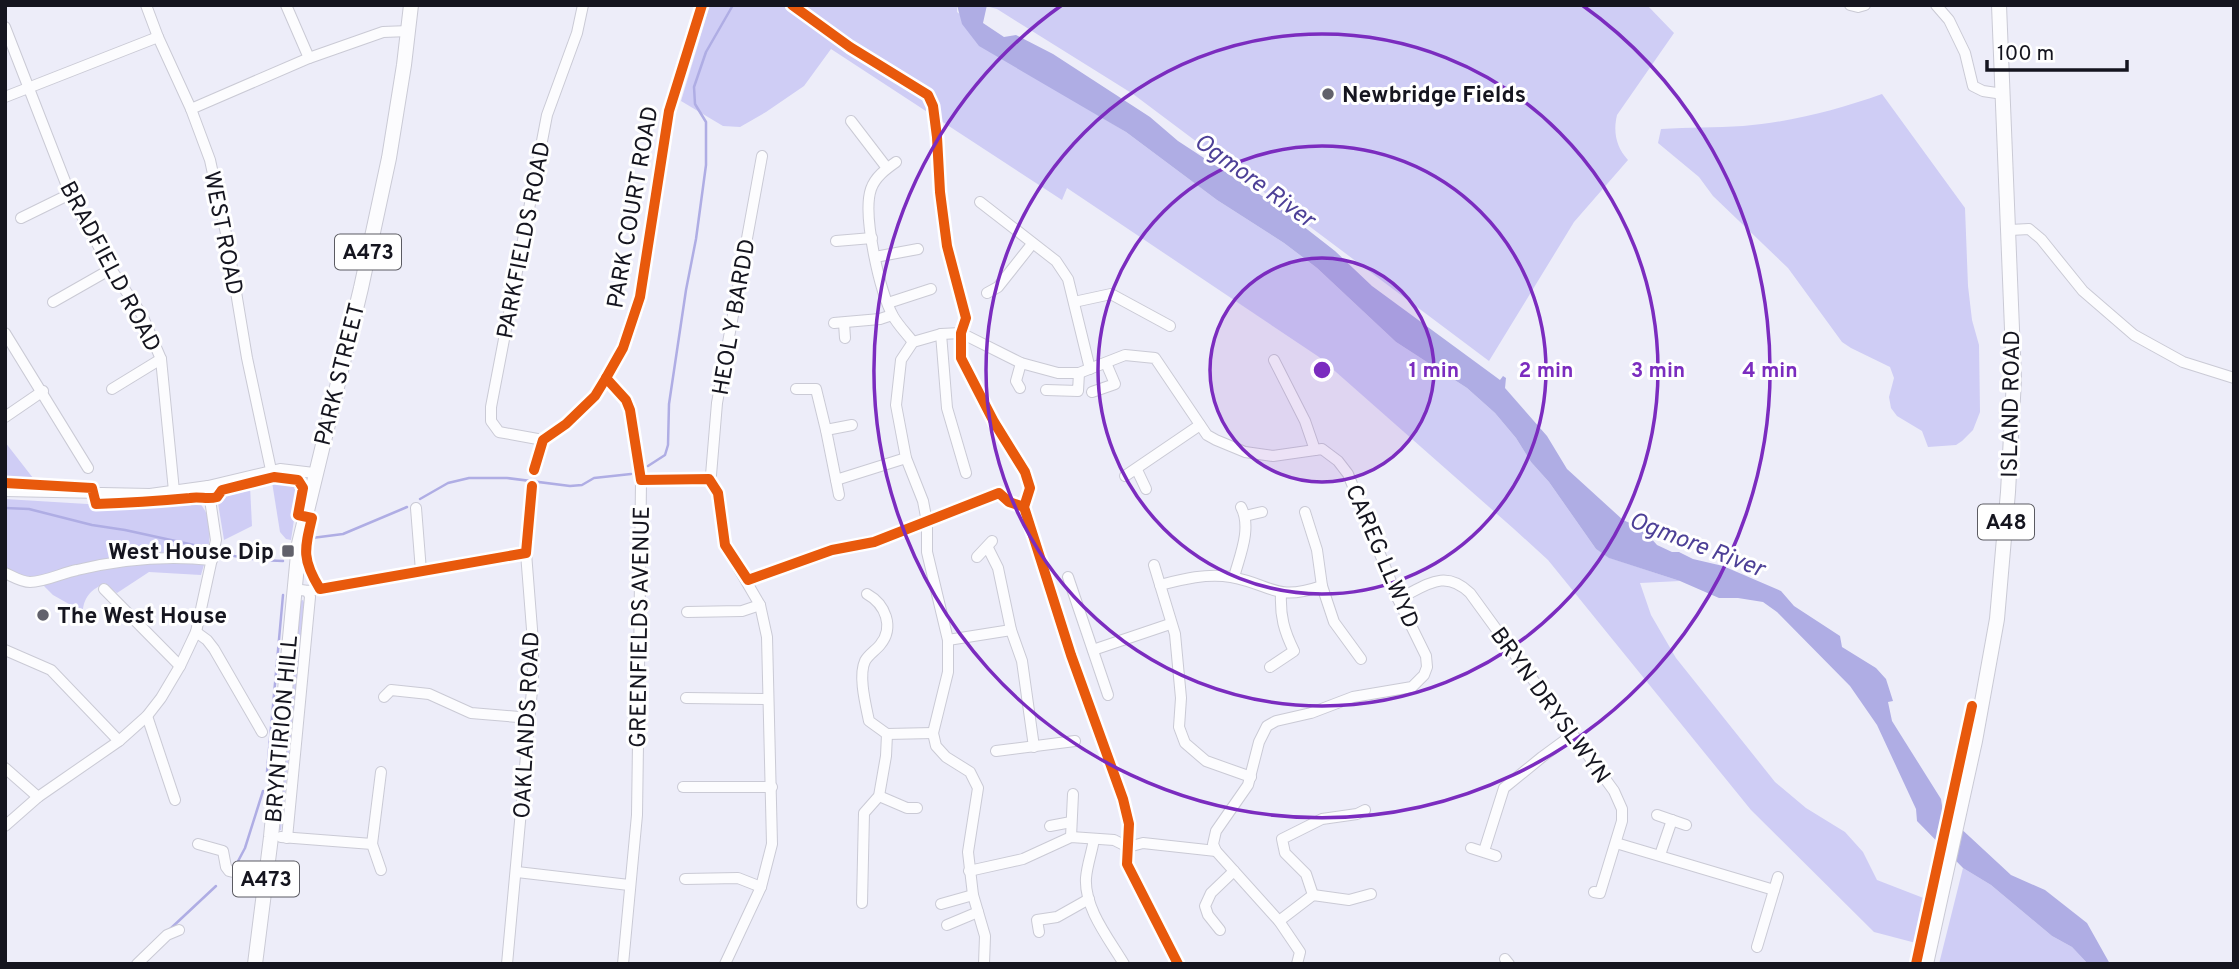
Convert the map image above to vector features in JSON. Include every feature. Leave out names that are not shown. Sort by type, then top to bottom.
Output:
[{"type":"main road","name":"PARK STREET","points":[[309,495],[361,288],[389,158],[411,5]]},
{"type":"main road","name":"ISLAND ROAD","points":[[1926,964],[1975,741],[1997,619],[2007,504],[2014,379],[1999,5]]},
{"type":"main road","name":"BRYNTIRION HILL","points":[[255,964],[301,590],[299,544],[309,495]]},
{"type":"street","name":"WEST ROAD","points":[[146,5],[210,160],[228,238],[247,358],[271,470]]},
{"type":"street","points":[[286,5],[309,58]]},
{"type":"street","name":"PARKFIELDS ROAD","points":[[543,440],[499,432],[491,421],[491,407],[547,115],[577,33],[583,5]]},
{"type":"street","name":"PARK COURT ROAD","points":[[543,440],[566,424],[595,396],[623,348],[640,297],[669,111],[702,5]]},
{"type":"street","points":[[1850,5],[1858,8],[1865,5]]},
{"type":"street","points":[[1936,5],[1949,20],[1965,53],[1973,86],[1983,91],[2003,94]]},
{"type":"street","name":"BRADFIELD ROAD","points":[[5,27],[70,194],[111,269],[142,315],[161,359],[174,491]]},
{"type":"street","points":[[191,109],[309,58],[383,32],[409,31]]},
{"type":"street","points":[[5,97],[158,37]]},
{"type":"street","points":[[851,121],[892,165],[877,177],[871,189],[869,202],[872,238],[892,314],[913,342]]},
{"type":"street","name":"HEOL Y BARDD","points":[[727,963],[761,887],[772,844],[767,637],[760,605],[725,545],[718,493],[709,479],[717,403],[762,156]]},
{"type":"street","points":[[21,218],[70,194]]},
{"type":"street","points":[[980,202],[1056,261],[1068,279],[1085,371],[1078,391],[1046,390]]},
{"type":"street","points":[[2010,230],[2029,229],[2041,239],[2084,291],[2134,335],[2183,362],[2234,378]]},
{"type":"street","points":[[836,241],[872,238]]},
{"type":"street","points":[[987,293],[1001,291],[1032,243]]},
{"type":"street","points":[[875,257],[901,246],[918,248]]},
{"type":"street","points":[[53,302],[111,269]]},
{"type":"street","points":[[888,303],[931,289]]},
{"type":"street","points":[[1074,302],[1111,294],[1170,326]]},
{"type":"street","points":[[845,338],[839,323],[880,319],[892,314]]},
{"type":"street","points":[[5,333],[88,468]]},
{"type":"street","points":[[984,964],[985,936],[972,895],[969,871],[969,840],[978,788],[970,772],[946,757],[936,746],[933,733],[948,672],[948,640],[927,552],[927,522],[923,501],[906,458],[896,405],[901,360],[913,342],[941,334],[961,333],[1021,363],[1058,373],[1085,371],[1125,355],[1155,358],[1207,435],[1245,452],[1273,456],[1315,450],[1305,421],[1274,360]]},
{"type":"street","points":[[941,334],[945,400],[966,473]]},
{"type":"street","points":[[112,389],[161,359]]},
{"type":"street","points":[[1020,388],[1016,381],[1021,363]]},
{"type":"street","points":[[1092,392],[1115,384],[1106,363]]},
{"type":"street","name":"GREENFIELDS AVENUE","points":[[606,379],[626,400],[630,410],[641,480],[637,815],[623,964]]},
{"type":"street","points":[[796,389],[816,389],[839,495]]},
{"type":"street","points":[[5,417],[43,391]]},
{"type":"street","points":[[827,430],[852,425]]},
{"type":"street","points":[[1125,476],[1200,425]]},
{"type":"street","points":[[534,470],[543,440]]},
{"type":"street","name":"CAREG LLWYD","points":[[1216,851],[1213,844],[1216,831],[1241,797],[1251,777],[1262,733],[1267,726],[1353,697],[1404,690],[1418,683],[1427,667],[1426,656],[1398,598],[1348,474],[1329,453],[1322,449],[1315,450]]},
{"type":"street","points":[[836,481],[906,458]]},
{"type":"street","points":[[5,491],[123,495],[208,486],[284,468],[314,473]]},
{"type":"street","points":[[1137,470],[1146,489]]},
{"type":"street","points":[[641,480],[709,479]]},
{"type":"street","points":[[5,826],[38,797],[119,741],[161,698],[196,632],[212,560],[215,526],[208,486]]},
{"type":"street","name":"OAKLANDS ROAD","points":[[507,964],[530,718],[533,642],[526,553],[531,486]]},
{"type":"street","points":[[416,508],[421,571]]},
{"type":"street","points":[[1234,578],[1246,525],[1243,511],[1262,512]]},
{"type":"street","points":[[1306,512],[1317,550],[1322,586],[1335,622],[1361,659]]},
{"type":"street","points":[[977,557],[990,544],[1022,661],[1034,747]]},
{"type":"street","points":[[301,590],[526,553]]},
{"type":"street","points":[[5,573],[23,582],[35,582],[119,561],[179,556],[212,560]]},
{"type":"street","points":[[1154,565],[1175,635],[1179,663],[1179,727],[1185,743],[1206,761],[1251,777]]},
{"type":"street","points":[[1160,585],[1200,576],[1234,578],[1281,594],[1292,594],[1322,586]]},
{"type":"street","points":[[1068,577],[1108,695]]},
{"type":"street","name":"BRYN DRYSLWYN","points":[[1398,598],[1441,579],[1459,583],[1470,593],[1614,791],[1622,809],[1622,821],[1600,893]]},
{"type":"street","points":[[883,587],[872,596],[886,613],[888,628],[883,642],[865,661],[863,690],[869,721],[887,734],[933,733]]},
{"type":"street","points":[[104,589],[180,666]]},
{"type":"street","points":[[287,838],[310,597],[301,590]]},
{"type":"street","points":[[1281,594],[1283,630],[1301,663]]},
{"type":"street","points":[[687,612],[742,611],[760,605]]},
{"type":"street","points":[[1093,650],[1170,624]]},
{"type":"street","points":[[948,640],[1012,630]]},
{"type":"street","points":[[196,632],[214,649],[262,732]]},
{"type":"street","points":[[5,650],[51,670],[119,741]]},
{"type":"street","points":[[1270,667],[1294,651]]},
{"type":"street","points":[[386,690],[429,694],[471,713],[530,718]]},
{"type":"street","points":[[686,698],[768,699]]},
{"type":"street","points":[[146,716],[175,800]]},
{"type":"street","points":[[862,903],[863,813],[879,796],[887,734]]},
{"type":"street","points":[[1484,852],[1504,788],[1572,735]]},
{"type":"street","points":[[996,751],[1075,741]]},
{"type":"street","points":[[5,768],[38,797]]},
{"type":"street","points":[[381,772],[372,844],[382,870]]},
{"type":"street","points":[[683,788],[772,787]]},
{"type":"street","points":[[1070,837],[1073,794]]},
{"type":"street","points":[[879,796],[907,808],[917,808]]},
{"type":"street","points":[[1313,895],[1306,874],[1285,853],[1282,839],[1322,819],[1357,814],[1365,810]]},
{"type":"street","points":[[1657,815],[1686,825]]},
{"type":"street","points":[[1660,855],[1672,820]]},
{"type":"street","points":[[1049,826],[1071,822]]},
{"type":"street","points":[[271,837],[372,844]]},
{"type":"street","points":[[969,871],[1023,859],[1070,837],[1114,840],[1128,847],[1143,843],[1216,851],[1279,921],[1300,952],[1297,964]]},
{"type":"street","points":[[1094,839],[1086,879],[1089,899],[1124,964]]},
{"type":"street","points":[[1616,842],[1774,890]]},
{"type":"street","points":[[198,844],[223,850],[229,871],[266,880]]},
{"type":"street","points":[[1471,848],[1496,856]]},
{"type":"street","points":[[1220,930],[1208,915],[1205,906],[1211,893],[1234,871]]},
{"type":"street","points":[[517,873],[629,885]]},
{"type":"street","points":[[1757,947],[1777,877]]},
{"type":"street","points":[[685,879],[738,878],[761,887]]},
{"type":"street","points":[[1279,921],[1313,895],[1349,900],[1371,894]]},
{"type":"street","points":[[942,904],[972,895]]},
{"type":"street","points":[[1039,932],[1037,914],[1057,917],[1089,899]]},
{"type":"street","points":[[947,925],[978,912]]},
{"type":"street","points":[[137,964],[167,936],[179,930]]},
{"type":"shaded area","points":[[710,5],[957,5],[957,12],[1056,89],[1126,132],[1217,200],[1284,243],[1317,268],[1396,342],[1467,388],[1495,413],[1549,482],[1596,549],[1610,558],[1680,581],[1640,583],[1651,615],[1676,658],[1775,782],[1806,808],[1845,832],[1863,852],[1877,880],[1926,899],[1916,943],[1874,932],[1751,810],[1548,560],[1319,357],[1067,188],[1062,200],[831,49],[804,86],[740,127],[723,126],[681,101]]},
{"type":"shaded area","points":[[957,5],[987,5],[983,23],[1004,37],[1016,35],[1053,54],[1150,117],[1178,141],[1276,205],[1335,251],[1372,286],[1500,380],[1503,376],[1506,378],[1505,388],[1547,436],[1567,469],[1623,520],[1643,529],[1657,545],[1693,559],[1723,566],[1781,591],[1794,606],[1840,636],[1842,647],[1876,668],[1886,679],[1893,701],[1888,702],[1892,721],[1941,799],[1943,812],[2011,875],[2045,890],[2087,923],[2110,964],[2088,964],[2072,947],[2052,936],[1991,885],[1963,868],[1917,821],[1916,809],[1877,725],[1850,686],[1777,612],[1763,602],[1719,598],[1680,581],[1609,558],[1596,549],[1516,438],[1495,413],[1467,388],[1396,342],[1317,268],[1284,243],[1217,200],[1126,132],[979,46],[962,24]]},
{"type":"shaded area","name":"Newbridge Fields","points":[[982,5],[1647,5],[1674,33],[1617,115],[1616,139],[1628,160],[1574,222],[1489,361],[1133,94],[997,9]]},
{"type":"shaded area","points":[[1882,94],[1965,208],[1968,286],[1972,320],[1979,345],[1980,412],[1973,430],[1956,445],[1928,447],[1922,431],[1897,416],[1891,408],[1889,397],[1894,378],[1890,367],[1842,342],[1788,268],[1713,196],[1699,177],[1658,143],[1661,129],[1779,122]]},
{"type":"shaded area","points":[[5,442],[33,478],[36,481],[5,480]]},
{"type":"shaded area","points":[[286,480],[298,483],[299,486],[291,540],[286,539],[280,532],[272,482]]},
{"type":"shaded area","points":[[250,486],[252,526],[224,540],[218,503],[223,494]]},
{"type":"shaded area","points":[[5,499],[120,506],[198,501],[210,527],[201,575],[149,572],[117,593],[105,583],[87,597],[82,619],[79,619],[76,608],[53,595],[44,586],[43,575],[24,576],[5,568]]},
{"type":"shaded area","points":[[303,600],[305,605],[281,830],[278,830],[300,601]]},
{"type":"shaded area","points":[[1963,868],[1991,885],[2052,936],[2072,947],[2088,964],[1939,964]]},
{"type":"waterway","points":[[648,466],[665,455],[668,445],[669,404],[706,165],[706,122],[695,104],[694,87],[706,52],[733,5]]},
{"type":"waterway","points":[[420,499],[448,483],[469,478],[507,478],[570,486],[582,485],[594,478],[631,474]]},
{"type":"waterway","points":[[312,538],[343,534],[407,507]]},
{"type":"waterway","points":[[5,508],[29,509],[92,525],[203,547]]},
{"type":"waterway","points":[[221,554],[283,561]]},
{"type":"waterway","points":[[267,772],[283,595]]},
{"type":"waterway","points":[[236,865],[245,848],[263,791]]},
{"type":"waterway","points":[[169,930],[216,886]]},
{"type":"cycle path","points":[[534,470],[543,440],[566,424],[595,396],[623,348],[640,297],[669,111],[702,5]]},
{"type":"cycle path","points":[[792,5],[850,47],[928,95],[933,106],[947,246],[966,318],[961,333],[961,358],[994,422],[1025,472],[1030,488],[1024,507],[1071,655],[1123,799],[1129,824],[1127,864],[1178,964]]},
{"type":"cycle path","points":[[606,378],[626,400],[630,410],[641,480],[709,479],[718,493],[725,545],[748,580],[832,550],[874,542],[999,493],[1009,502],[1024,507]]},
{"type":"cycle path","points":[[5,483],[92,488],[96,504],[213,498],[222,490],[274,477],[298,480],[303,488],[298,515],[312,518],[306,547],[307,562],[320,589],[526,553],[532,486]]},
{"type":"cycle path","points":[[1916,964],[1972,706]]},
{"type":"place","name":"Newbridge Fields","points":[[1328,94]]},
{"type":"place","name":"West House Dip","points":[[288,551]]},
{"type":"place","name":"The West House","points":[[43,615]]},
{"type":"water label","name":"Ogmore River","points":[[1255,180]]},
{"type":"water label","name":"Ogmore River","points":[[1697,544]]}]
